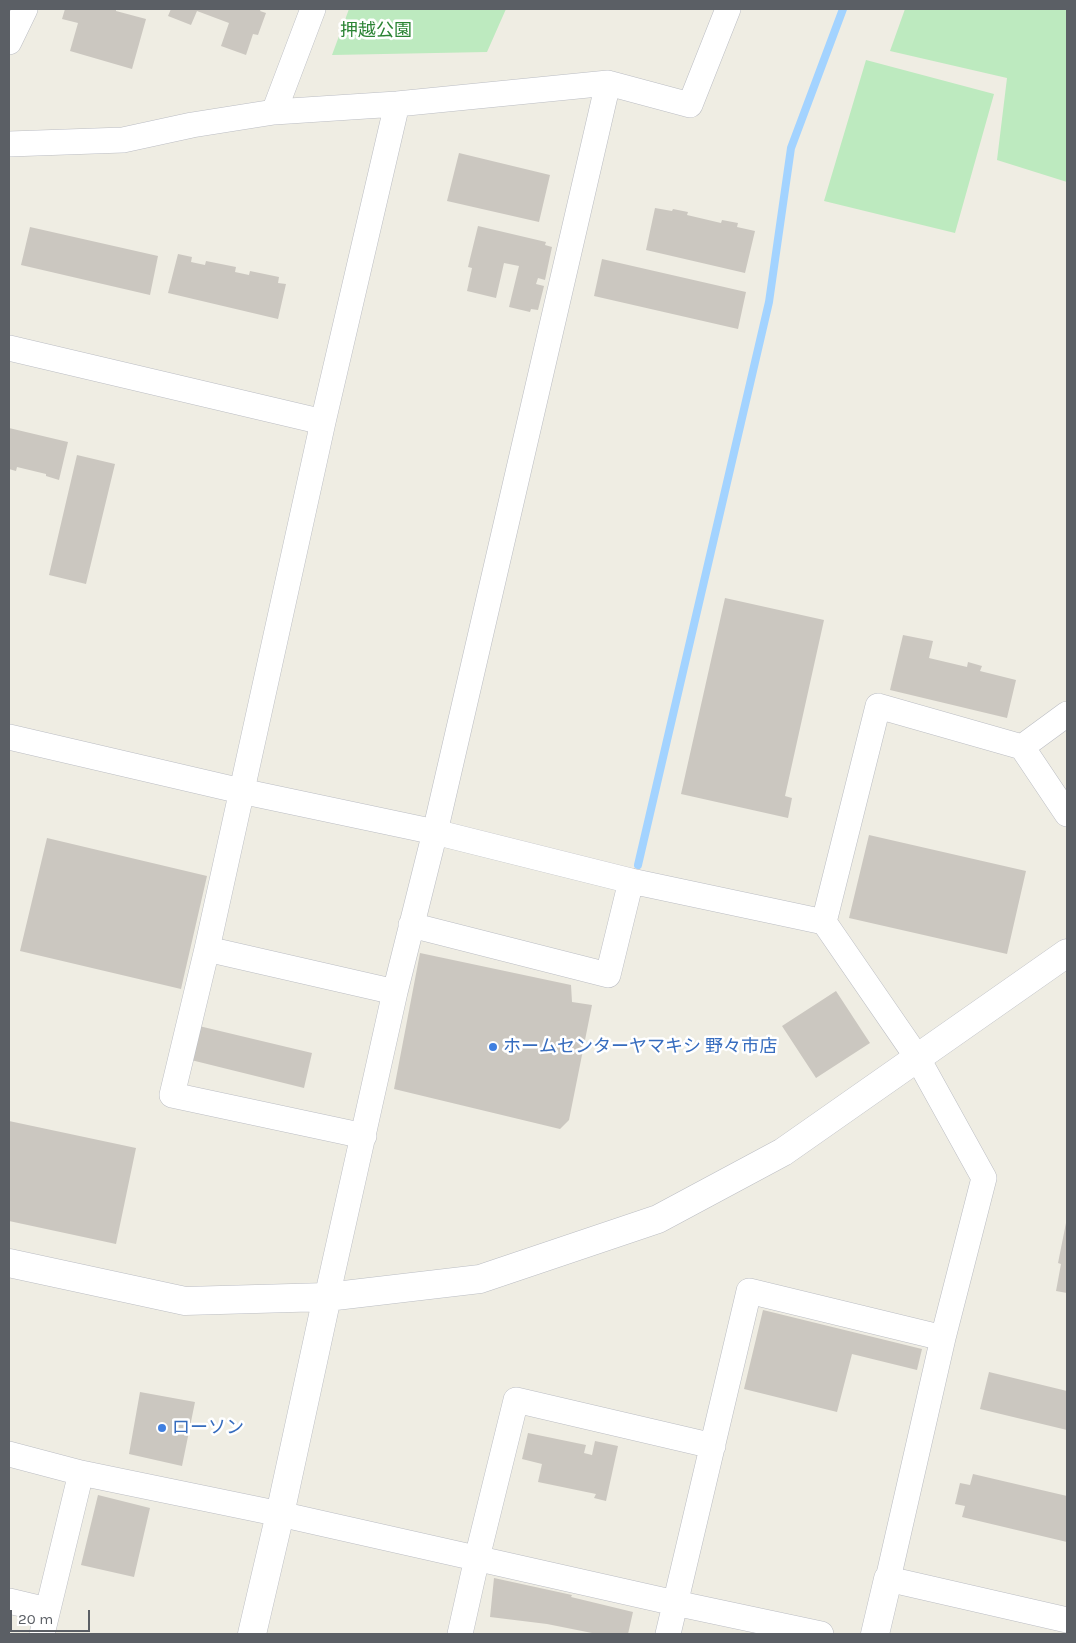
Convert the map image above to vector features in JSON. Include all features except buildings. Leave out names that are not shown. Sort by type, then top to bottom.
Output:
[{"type":"street","points":[[9,42],[25,9]]},
{"type":"street","points":[[274,112],[313,9]]},
{"type":"street","points":[[9,144],[123,140],[274,112],[397,104],[608,83],[690,105],[728,9]]},
{"type":"street","points":[[252,1634],[395,992],[435,832],[608,83]]},
{"type":"street","points":[[364,1136],[172,1095],[207,949],[397,104]]},
{"type":"street","points":[[9,348],[324,422]]},
{"type":"street","points":[[824,922],[878,706],[1022,746],[1067,814]]},
{"type":"street","points":[[1022,746],[1067,714]]},
{"type":"street","points":[[9,737],[241,791],[435,832],[630,881],[824,922],[917,1057],[984,1178],[943,1338],[875,1634]]},
{"type":"street","points":[[411,925],[608,975],[630,881]]},
{"type":"street","points":[[207,949],[395,992]]},
{"type":"street","points":[[9,1263],[185,1301],[327,1297],[480,1279],[658,1219],[783,1152],[1067,953]]},
{"type":"street","points":[[668,1634],[749,1291],[943,1338]]},
{"type":"street","points":[[460,1634],[516,1400],[713,1446]]},
{"type":"street","points":[[9,1454],[81,1473],[280,1514],[821,1634]]},
{"type":"street","points":[[42,1634],[81,1473]]},
{"type":"street","points":[[888,1579],[1067,1620]]},
{"type":"street","points":[[9,1601],[47,1610]]},
{"type":"green space","name":"押越公園","points":[[349,9],[506,9],[487,52],[332,55]]},
{"type":"green space","points":[[905,9],[1067,9],[1067,182],[997,160],[1007,78],[890,51]]},
{"type":"green space","points":[[866,60],[994,94],[955,233],[824,201]]},
{"type":"waterway","points":[[638,865],[769,302],[791,148],[843,9]]},
{"type":"place","name":"ホームセンターヤマキシ 野々市店","points":[[493,1047]]},
{"type":"place","name":"ローソン","points":[[162,1428]]}]
